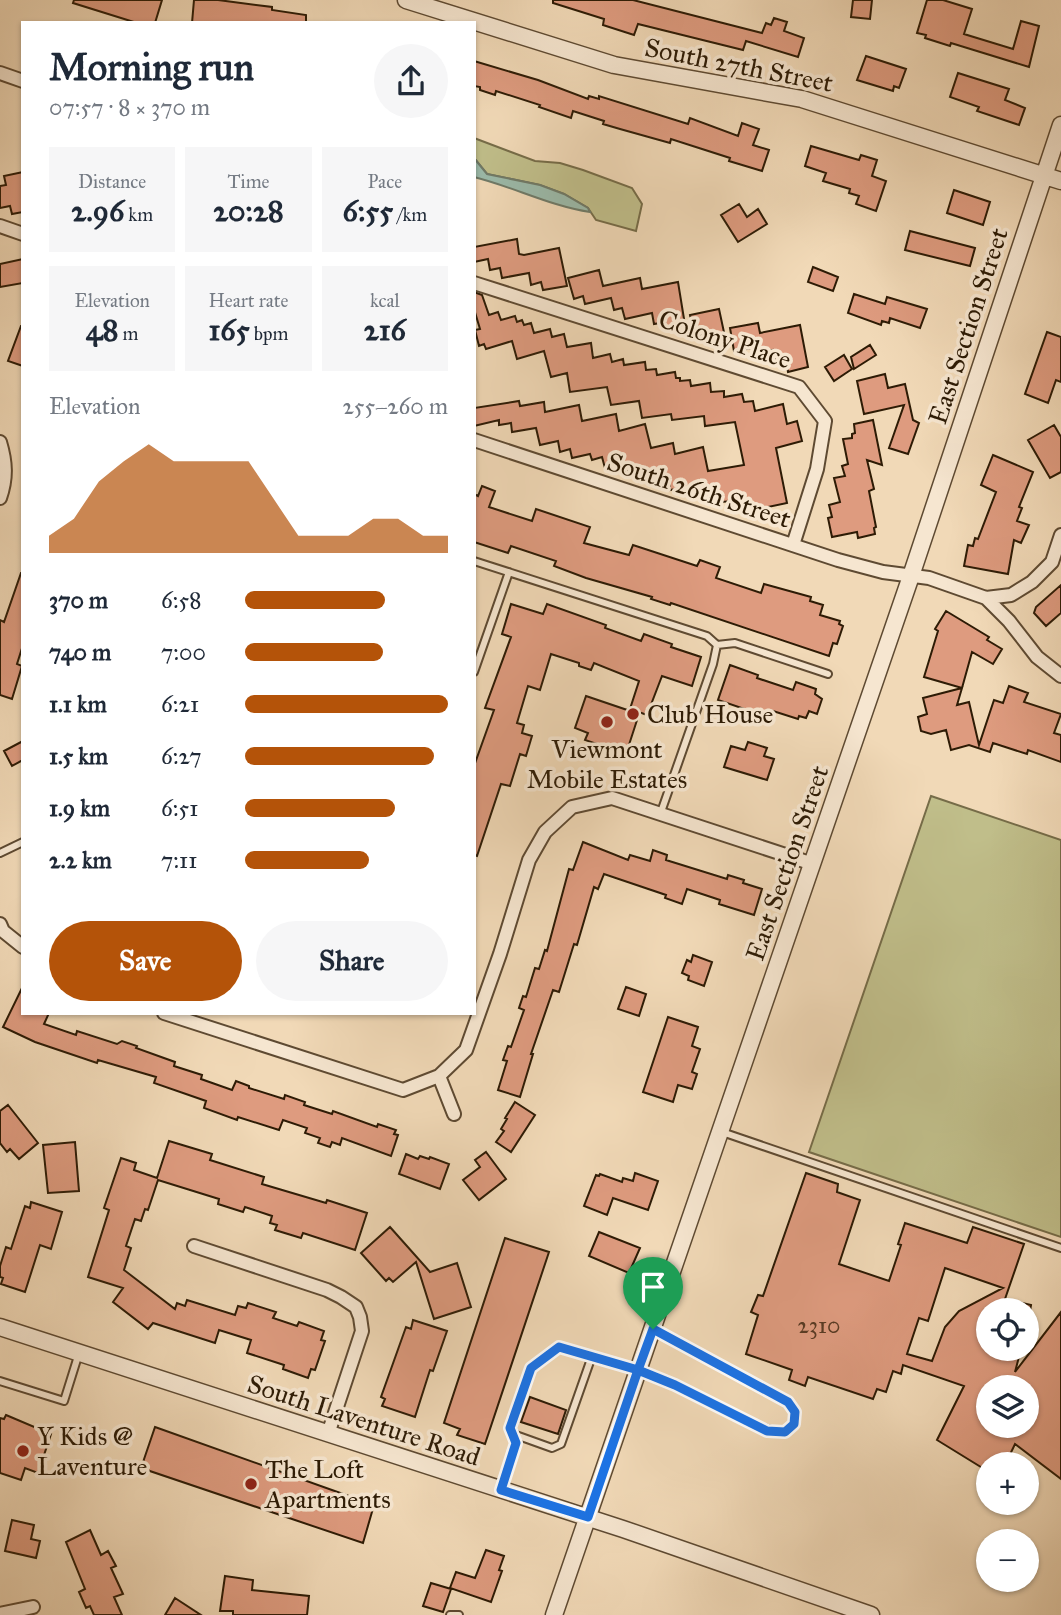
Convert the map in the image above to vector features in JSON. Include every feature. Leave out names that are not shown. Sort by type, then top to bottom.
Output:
[{"type":"street","name":"South 27th Street","points":[[406,0],[473,21]]},
{"type":"street","name":"South 27th Street","points":[[476,22],[614,65],[802,99],[1061,181]]},
{"type":"street","points":[[0,73],[21,79]]},
{"type":"street","name":"East Section Street","points":[[554,1615],[911,576],[1061,125]]},
{"type":"street","points":[[0,226],[21,233]]},
{"type":"street","name":"Colony Place","points":[[476,284],[799,387],[825,421],[817,469],[793,545]]},
{"type":"street","name":"South 26th Street","points":[[476,441],[793,545],[883,572],[933,579],[986,598]]},
{"type":"street","points":[[0,442],[5,458],[5,482],[0,498]]},
{"type":"street","points":[[986,598],[1011,595],[1032,582],[1052,562],[1061,534]]},
{"type":"street","points":[[986,598],[1009,621],[1037,657],[1061,676]]},
{"type":"street","points":[[170,1015],[402,1090],[439,1076],[466,1050],[529,860],[545,832],[572,807],[612,798],[813,864]]},
{"type":"street","points":[[0,924],[3,931],[21,945]]},
{"type":"street","points":[[439,1076],[454,1114]]},
{"type":"street","points":[[194,1246],[327,1290],[356,1307],[362,1331],[328,1434]]},
{"type":"street","name":"South Laventure Road","points":[[0,1327],[588,1517],[871,1615]]},
{"type":"street","points":[[0,1614],[33,1607]]},
{"type":"lane","points":[[476,562],[707,636],[717,645],[735,643],[828,674]]},
{"type":"lane","points":[[476,666],[509,572]]},
{"type":"lane","points":[[661,812],[713,664],[717,645]]},
{"type":"lane","points":[[0,853],[21,843]]},
{"type":"lane","points":[[721,1132],[1061,1248]]},
{"type":"lane","points":[[501,1490],[516,1443],[510,1428],[531,1368],[559,1347],[638,1370],[675,1385],[767,1431],[785,1432],[794,1424],[795,1412],[788,1402],[653,1329]]},
{"type":"lane","points":[[0,1381],[64,1401],[79,1353]]},
{"type":"lane","points":[[513,1434],[552,1448],[561,1444],[592,1356]]},
{"type":"lane","points":[[450,1615],[459,1615]]},
{"type":"shaded area","points":[[476,139],[535,161],[560,163],[632,188],[642,204],[636,231],[596,220],[588,208],[564,194],[540,185],[487,174],[476,160]]},
{"type":"shaded area","points":[[476,160],[487,174],[540,185],[564,194],[588,208],[590,212],[561,205],[476,178]]},
{"type":"shaded area","points":[[931,796],[1061,840],[1061,1237],[809,1152]]},
{"type":"building","points":[[74,0],[162,0],[156,21],[131,21],[73,3]]},
{"type":"building","points":[[194,0],[218,0],[272,7],[272,10],[306,15],[306,21],[192,21]]},
{"type":"building","points":[[553,0],[633,0],[762,33],[766,23],[771,25],[774,18],[787,22],[784,31],[804,38],[798,57],[746,41],[743,50],[638,24],[634,35],[603,25],[604,19],[553,3]]},
{"type":"building","points":[[853,0],[872,0],[870,19],[851,17]]},
{"type":"building","points":[[927,0],[943,0],[972,9],[964,34],[1013,49],[1021,21],[1039,26],[1029,67],[951,43],[950,46],[917,33]]},
{"type":"building","points":[[866,56],[906,69],[899,88],[894,86],[893,91],[857,80]]},
{"type":"building","points":[[476,62],[538,80],[588,99],[589,96],[599,99],[599,96],[688,124],[690,118],[738,136],[742,123],[759,129],[753,145],[769,150],[762,171],[671,139],[670,143],[620,129],[573,111],[571,118],[496,91],[495,95],[480,90],[480,87],[476,86]]},
{"type":"building","points":[[958,73],[1009,89],[1005,100],[1025,108],[1019,125],[977,111],[979,107],[950,97]]},
{"type":"building","points":[[811,146],[859,160],[861,155],[877,160],[872,176],[886,181],[876,211],[856,204],[859,196],[849,193],[850,189],[823,181],[826,173],[805,166]]},
{"type":"building","points":[[21,172],[21,212],[12,214],[10,206],[0,208],[0,186],[6,185],[4,176]]},
{"type":"building","points":[[954,190],[990,202],[983,225],[947,213]]},
{"type":"building","points":[[739,204],[747,217],[758,209],[767,224],[738,242],[721,215]]},
{"type":"building","points":[[910,231],[975,248],[970,266],[905,250]]},
{"type":"building","points":[[517,239],[519,254],[559,248],[567,286],[543,290],[541,282],[531,285],[529,273],[502,278],[500,268],[490,270],[488,259],[476,262],[476,247]]},
{"type":"building","points":[[21,259],[21,283],[0,287],[0,264]]},
{"type":"building","points":[[813,267],[838,277],[833,291],[808,282]]},
{"type":"building","points":[[599,270],[603,286],[640,278],[642,289],[678,282],[685,325],[666,329],[665,322],[654,324],[652,313],[625,319],[622,308],[614,310],[611,298],[585,304],[583,296],[574,299],[568,278]]},
{"type":"building","points":[[476,293],[482,295],[489,315],[498,312],[501,320],[515,316],[517,322],[522,320],[524,325],[531,323],[534,333],[550,329],[552,337],[564,334],[567,347],[591,343],[593,358],[610,354],[612,362],[623,359],[624,365],[645,362],[646,370],[656,369],[657,375],[675,372],[680,381],[690,380],[691,386],[710,383],[711,392],[724,391],[724,397],[742,394],[744,402],[753,401],[755,411],[783,404],[787,424],[797,421],[802,441],[776,448],[787,503],[753,510],[752,503],[731,506],[731,501],[722,502],[721,495],[703,499],[701,490],[690,493],[689,487],[670,490],[669,481],[660,483],[658,472],[637,477],[635,469],[626,471],[624,464],[605,468],[602,457],[592,460],[590,454],[572,458],[570,449],[560,452],[558,441],[540,445],[536,428],[512,432],[511,423],[499,425],[499,420],[476,426],[476,408],[519,401],[520,406],[544,402],[545,412],[579,405],[582,421],[616,414],[619,431],[645,424],[651,448],[673,443],[675,454],[703,447],[708,471],[744,465],[735,422],[705,426],[704,416],[672,420],[671,414],[642,418],[639,401],[611,405],[607,387],[570,392],[567,373],[551,377],[544,351],[517,359],[512,341],[486,349],[484,344],[479,346],[476,330],[480,329],[476,316]]},
{"type":"building","points":[[854,294],[885,304],[887,297],[927,309],[920,328],[890,318],[889,323],[882,321],[881,325],[848,313]]},
{"type":"building","points":[[719,309],[725,337],[706,341],[704,334],[694,336],[690,315]]},
{"type":"building","points":[[758,323],[760,333],[800,325],[808,367],[788,372],[786,361],[776,363],[773,350],[754,353],[753,348],[734,351],[730,328]]},
{"type":"building","points":[[21,326],[21,365],[8,361]]},
{"type":"building","points":[[1047,332],[1061,337],[1061,382],[1056,380],[1048,403],[1025,394]]},
{"type":"building","points":[[870,345],[876,355],[854,369],[851,357]]},
{"type":"building","points":[[844,355],[852,369],[834,381],[825,367]]},
{"type":"building","points":[[885,374],[888,388],[905,384],[913,420],[919,423],[908,454],[889,448],[904,405],[864,414],[857,381]]},
{"type":"building","points":[[873,420],[882,465],[867,460],[874,489],[869,491],[875,534],[858,538],[857,532],[832,537],[828,518],[832,517],[829,505],[840,502],[834,478],[845,476],[842,466],[848,464],[843,439],[852,438],[855,433],[854,424]]},
{"type":"building","points":[[1054,425],[1061,437],[1061,472],[1050,478],[1028,440]]},
{"type":"building","points":[[993,455],[1033,472],[1019,507],[1022,508],[1017,521],[1029,525],[1021,543],[1014,540],[1008,574],[964,566],[968,545],[973,546],[975,538],[978,539],[996,492],[981,485]]},
{"type":"building","points":[[482,486],[495,491],[489,507],[532,521],[536,509],[590,527],[584,543],[629,555],[633,545],[697,566],[700,560],[720,567],[716,578],[761,593],[764,584],[811,597],[810,601],[823,605],[820,615],[840,621],[839,624],[843,626],[837,644],[833,643],[829,656],[671,603],[670,605],[651,599],[652,597],[586,578],[554,566],[556,561],[511,546],[508,553],[476,543],[476,495],[478,496]]},
{"type":"building","points":[[21,573],[21,651],[17,664],[21,666],[21,669],[12,699],[0,695],[0,620],[4,622]]},
{"type":"building","points":[[1061,585],[1061,613],[1046,626],[1034,613],[1036,607]]},
{"type":"building","points":[[511,604],[543,614],[547,604],[641,641],[644,634],[701,657],[692,686],[662,676],[647,715],[630,709],[639,681],[594,663],[591,670],[551,654],[540,690],[528,686],[517,723],[524,725],[522,733],[532,736],[526,756],[520,754],[510,786],[501,784],[477,856],[476,760],[494,710],[485,708],[511,637],[502,634]]},
{"type":"building","points":[[946,611],[989,637],[987,640],[1002,649],[993,664],[972,652],[962,688],[924,677],[938,631],[935,629]]},
{"type":"building","points":[[730,665],[758,675],[757,678],[793,690],[796,682],[816,689],[815,694],[822,699],[817,714],[809,711],[806,718],[799,716],[798,719],[773,711],[771,715],[759,714],[718,700]]},
{"type":"building","points":[[1009,686],[1028,693],[1024,702],[1061,714],[1054,733],[1061,735],[1061,762],[1028,750],[1027,754],[993,743],[990,752],[969,745],[951,750],[946,730],[931,734],[921,731],[918,717],[927,714],[923,698],[962,688],[957,705],[969,702],[979,745],[994,700],[1003,703]]},
{"type":"building","name":"Viewmont Mobile Estates","points":[[586,696],[639,714],[626,754],[585,740],[588,733],[575,728]]},
{"type":"building","points":[[21,742],[21,761],[12,766],[4,751]]},
{"type":"building","points":[[748,742],[767,748],[764,756],[774,759],[767,780],[724,767],[731,746],[745,750]]},
{"type":"building","points":[[583,842],[628,860],[630,855],[650,861],[653,850],[667,855],[666,860],[727,879],[728,875],[762,889],[754,915],[719,904],[720,900],[687,889],[682,904],[665,898],[666,895],[604,874],[598,889],[594,887],[577,945],[574,944],[559,992],[553,990],[531,1054],[520,1097],[498,1090],[507,1061],[503,1060],[508,1046],[511,1047],[524,1010],[519,1008],[523,996],[526,997],[535,968],[539,969],[545,950],[547,951],[569,869],[573,870]]},
{"type":"building","points":[[693,955],[712,962],[704,986],[688,980],[689,976],[682,973],[687,960],[691,962]]},
{"type":"building","points":[[626,987],[646,994],[639,1016],[618,1009]]},
{"type":"building","points":[[21,990],[21,1015],[48,1015],[44,1024],[76,1035],[77,1031],[117,1044],[122,1041],[175,1062],[174,1066],[202,1075],[201,1079],[232,1090],[236,1081],[284,1099],[285,1095],[305,1102],[304,1105],[332,1114],[333,1111],[377,1127],[378,1124],[396,1130],[394,1134],[398,1135],[391,1156],[342,1138],[340,1145],[332,1142],[330,1147],[318,1143],[320,1138],[305,1133],[307,1128],[283,1120],[279,1130],[238,1117],[237,1120],[204,1108],[206,1101],[154,1083],[156,1077],[98,1060],[97,1063],[35,1042],[3,1027]]},
{"type":"building","points":[[668,1017],[698,1027],[692,1046],[700,1049],[692,1072],[697,1074],[692,1089],[678,1085],[673,1102],[643,1092]]},
{"type":"building","points":[[515,1102],[535,1115],[511,1152],[496,1142],[504,1131],[501,1129],[507,1119],[505,1118]]},
{"type":"building","points":[[8,1105],[38,1143],[19,1159],[10,1149],[7,1152],[0,1143],[0,1111]]},
{"type":"building","points":[[169,1141],[212,1154],[210,1160],[264,1177],[262,1184],[367,1213],[355,1250],[303,1233],[301,1238],[275,1230],[277,1225],[270,1223],[272,1216],[245,1207],[243,1212],[218,1204],[219,1199],[158,1180],[148,1210],[145,1209],[141,1221],[135,1219],[126,1246],[131,1248],[124,1270],[175,1309],[177,1303],[185,1306],[187,1300],[235,1315],[238,1306],[246,1308],[248,1303],[276,1312],[273,1318],[297,1326],[299,1322],[324,1331],[321,1340],[325,1341],[315,1370],[311,1369],[308,1378],[283,1369],[284,1365],[247,1353],[251,1340],[219,1330],[215,1343],[153,1323],[148,1329],[113,1302],[123,1288],[88,1277],[109,1210],[104,1208],[121,1158],[136,1163],[134,1170],[157,1178]]},
{"type":"building","points":[[75,1142],[79,1191],[48,1193],[43,1145]]},
{"type":"building","points":[[486,1152],[506,1179],[479,1200],[463,1180],[480,1167],[475,1160]]},
{"type":"building","points":[[406,1154],[418,1159],[420,1156],[430,1157],[449,1164],[440,1189],[399,1174]]},
{"type":"building","points":[[635,1173],[658,1181],[648,1210],[613,1198],[607,1215],[584,1206],[596,1175],[622,1182],[623,1178],[633,1181]]},
{"type":"building","points":[[806,1173],[838,1184],[837,1192],[860,1200],[839,1264],[889,1281],[905,1223],[967,1243],[973,1227],[1024,1244],[1005,1298],[984,1298],[1003,1288],[945,1268],[928,1321],[919,1318],[907,1354],[932,1361],[945,1327],[959,1311],[976,1302],[976,1361],[1018,1361],[1015,1372],[1023,1361],[1039,1361],[1039,1341],[1061,1312],[1061,1479],[1039,1462],[1039,1452],[1026,1452],[1015,1444],[1011,1452],[976,1452],[976,1464],[937,1440],[964,1386],[903,1365],[901,1374],[893,1371],[886,1392],[877,1389],[873,1399],[808,1377],[805,1386],[789,1380],[792,1370],[746,1354],[758,1315],[751,1312],[758,1295],[763,1296]]},
{"type":"building","points":[[31,1202],[62,1212],[51,1249],[40,1245],[25,1292],[1,1284],[3,1278],[0,1277],[0,1266],[6,1247],[11,1249],[25,1206],[30,1208]]},
{"type":"building","points":[[390,1227],[430,1272],[457,1263],[471,1307],[434,1319],[416,1262],[393,1282],[389,1278],[386,1281],[361,1253]]},
{"type":"building","points":[[599,1232],[640,1248],[629,1273],[589,1256]]},
{"type":"building","points":[[505,1238],[549,1252],[485,1444],[457,1435],[460,1429],[444,1423]]},
{"type":"building","points":[[413,1320],[447,1331],[433,1371],[430,1370],[415,1417],[382,1406],[385,1399],[381,1397],[406,1327],[411,1329]]},
{"type":"building","points":[[530,1397],[566,1410],[558,1434],[521,1422]]},
{"type":"building","name":"Y Kids @ Laventure","points":[[6,1415],[51,1434],[38,1473],[25,1468],[21,1480],[0,1473],[0,1418],[4,1419]]},
{"type":"building","name":"The Loft Apartments","points":[[155,1427],[374,1505],[363,1543],[141,1468]]},
{"type":"building","points":[[12,1520],[34,1525],[31,1539],[40,1541],[36,1558],[5,1551]]},
{"type":"building","points":[[90,1530],[101,1555],[108,1551],[116,1566],[111,1568],[123,1594],[114,1597],[122,1615],[94,1615],[90,1606],[86,1608],[79,1592],[85,1589],[66,1542]]},
{"type":"building","points":[[486,1550],[504,1556],[499,1570],[502,1571],[491,1602],[450,1588],[456,1572],[475,1578]]},
{"type":"building","points":[[225,1576],[253,1580],[252,1590],[309,1596],[307,1615],[233,1615],[233,1611],[220,1611]]},
{"type":"building","points":[[431,1583],[451,1589],[443,1612],[423,1606]]},
{"type":"building","points":[[175,1598],[201,1615],[165,1615]]},
{"type":"place","name":"Club House","points":[[633,714]]},
{"type":"place","name":"Viewmont Mobile Estates","points":[[607,722]]},
{"type":"place","name":"Y Kids @ Laventure","points":[[23,1451]]},
{"type":"place","name":"The Loft Apartments","points":[[251,1484]]},
{"type":"route","points":[[653,1329],[638,1370],[559,1347],[531,1368],[510,1428],[516,1443],[501,1490],[588,1517],[638,1370],[675,1385],[767,1431],[785,1432],[794,1424],[795,1412],[788,1402],[653,1329]]}]
